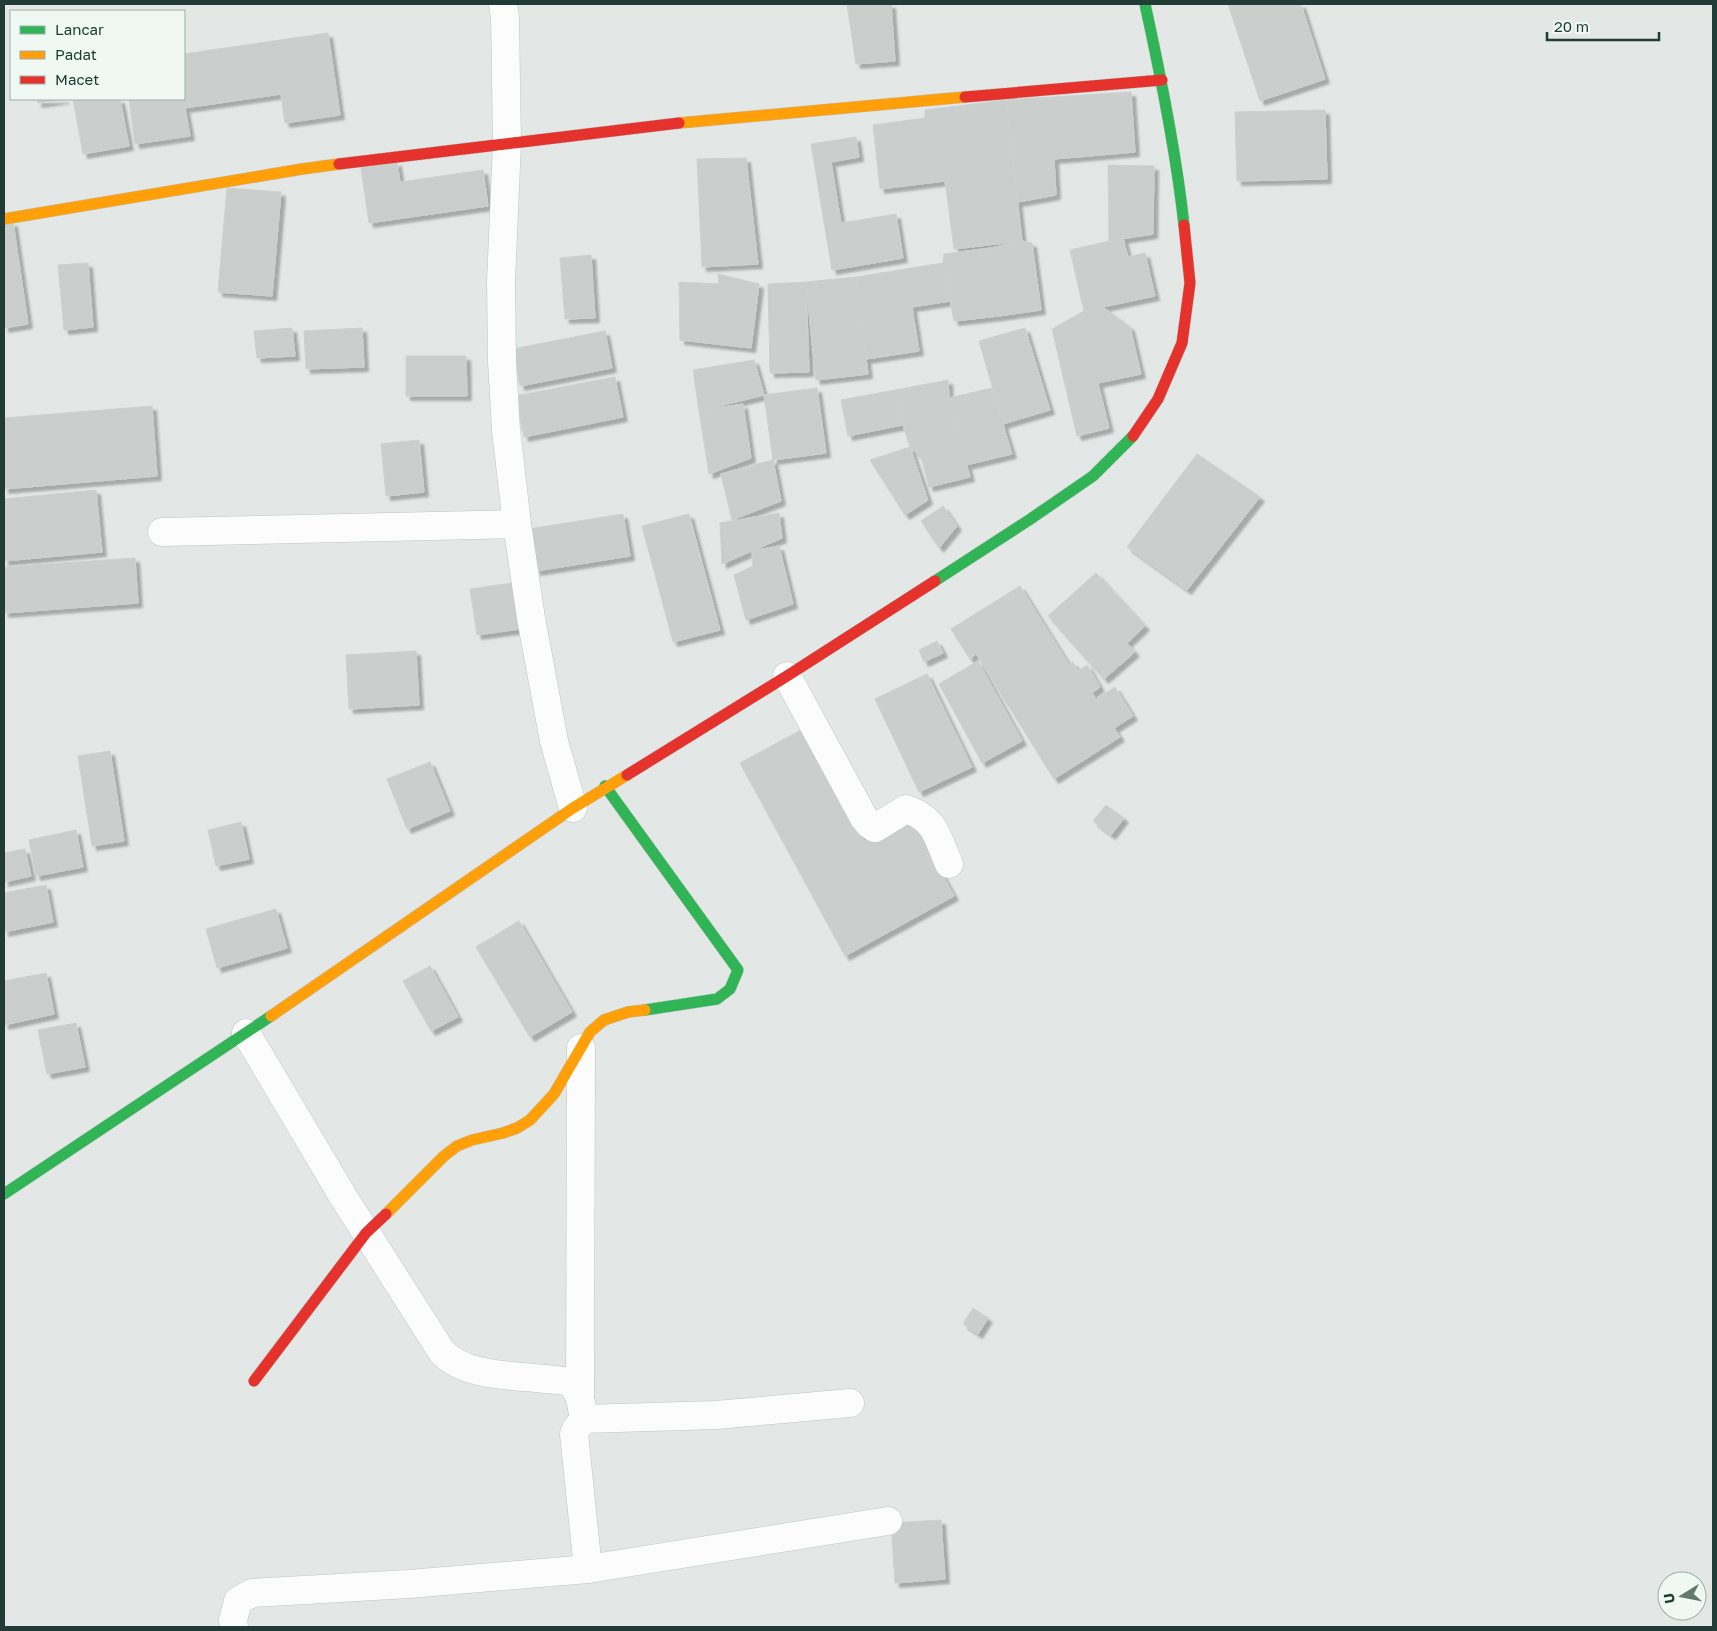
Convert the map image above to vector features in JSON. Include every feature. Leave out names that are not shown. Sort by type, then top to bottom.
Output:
[{"type":"street","points":[[503,4],[505,18],[507,144],[501,281],[502,361],[506,430],[531,618],[554,741],[573,808]]},
{"type":"street","points":[[4,1194],[246,1032],[606,786],[786,676],[1029,520],[1093,476],[1134,435],[1158,398],[1182,344],[1190,283],[1180,190],[1162,80],[1145,4]]},
{"type":"street","points":[[4,220],[302,169],[685,122],[1162,80]]},
{"type":"street","points":[[162,532],[517,524]]},
{"type":"street","points":[[786,676],[869,824],[875,828],[906,809],[921,815],[932,826],[949,864]]},
{"type":"street","points":[[254,1381],[366,1233],[444,1156],[457,1146],[517,1128],[530,1120],[554,1094],[590,1032],[604,1020],[628,1012],[717,998],[730,989],[736,980],[738,970],[734,962],[606,786]]},
{"type":"street","points":[[246,1032],[366,1233],[442,1352],[458,1365],[477,1371],[568,1382],[574,1386],[582,1408]]},
{"type":"street","points":[[581,1048],[582,1408],[574,1434],[588,1569]]},
{"type":"street","points":[[582,1408],[716,1415],[850,1403]]},
{"type":"street","points":[[234,1627],[233,1620],[238,1601],[252,1593],[409,1584],[588,1569],[888,1521]]},
{"type":"building","points":[[847,4],[891,4],[895,61],[856,64]]},
{"type":"building","points":[[1228,4],[1301,4],[1325,79],[1260,101]]},
{"type":"building","points":[[328,33],[340,115],[285,123],[281,94],[185,108],[190,136],[135,144],[129,100],[185,100],[185,54]]},
{"type":"building","points":[[1131,92],[1135,152],[1054,159],[1056,195],[1018,202],[1006,100]]},
{"type":"building","points":[[37,100],[58,100],[38,103]]},
{"type":"building","points":[[73,100],[120,100],[129,146],[83,154]]},
{"type":"building","points":[[1006,100],[1022,241],[954,249],[945,181],[880,189],[873,125],[925,118],[925,110]]},
{"type":"building","points":[[1325,110],[1327,179],[1237,181],[1235,112]]},
{"type":"building","points":[[856,137],[859,157],[831,162],[841,223],[896,214],[903,258],[832,270],[811,144]]},
{"type":"building","points":[[746,158],[758,264],[702,267],[697,159]]},
{"type":"building","points":[[397,162],[400,182],[483,170],[488,206],[369,223],[361,168]]},
{"type":"building","points":[[1108,165],[1154,166],[1153,234],[1109,241]]},
{"type":"building","points":[[227,188],[281,192],[272,296],[218,292]]},
{"type":"building","points":[[13,222],[28,324],[4,328],[4,223]]},
{"type":"building","points":[[1123,238],[1128,257],[1145,253],[1155,296],[1084,311],[1070,250]]},
{"type":"building","points":[[1022,241],[1032,243],[1041,310],[999,316],[991,248]]},
{"type":"building","points":[[991,248],[999,316],[954,321],[943,263],[944,254]]},
{"type":"building","points":[[591,255],[595,318],[565,319],[560,258]]},
{"type":"building","points":[[88,263],[93,327],[64,330],[58,265]]},
{"type":"building","points":[[943,263],[950,301],[912,307],[919,351],[866,359],[856,277]]},
{"type":"building","points":[[718,274],[759,284],[751,348],[680,340],[679,282],[719,284]]},
{"type":"building","points":[[856,277],[868,374],[816,380],[806,282]]},
{"type":"building","points":[[806,282],[809,372],[770,373],[768,284]]},
{"type":"building","points":[[1103,307],[1130,327],[1141,374],[1098,383],[1109,428],[1077,436],[1052,329],[1084,311]]},
{"type":"building","points":[[292,328],[295,356],[257,358],[254,331]]},
{"type":"building","points":[[362,328],[364,367],[306,369],[304,331]]},
{"type":"building","points":[[1025,328],[1050,410],[1003,424],[979,341]]},
{"type":"building","points":[[605,331],[612,368],[520,386],[513,349]]},
{"type":"building","points":[[406,356],[466,356],[467,396],[406,396]]},
{"type":"building","points":[[754,360],[764,395],[699,411],[693,370]]},
{"type":"building","points":[[615,377],[623,417],[524,437],[515,396]]},
{"type":"building","points":[[948,380],[949,398],[970,477],[929,487],[922,459],[910,447],[895,390]]},
{"type":"building","points":[[817,388],[826,453],[773,460],[764,395]]},
{"type":"building","points":[[992,388],[1012,454],[966,465],[949,398]]},
{"type":"building","points":[[895,390],[903,425],[848,436],[841,400]]},
{"type":"building","points":[[743,404],[751,458],[709,474],[699,411]]},
{"type":"building","points":[[152,406],[157,476],[4,489],[4,418]]},
{"type":"building","points":[[419,440],[424,492],[386,496],[381,444]]},
{"type":"building","points":[[910,447],[928,500],[905,515],[870,460]]},
{"type":"building","points":[[1197,454],[1260,497],[1187,590],[1127,547]]},
{"type":"building","points":[[773,460],[781,501],[732,520],[721,474]]},
{"type":"building","points":[[96,490],[102,552],[4,561],[4,499]]},
{"type":"building","points":[[943,506],[957,526],[939,548],[921,521]]},
{"type":"building","points":[[779,513],[782,538],[722,564],[720,523]]},
{"type":"building","points":[[623,514],[630,556],[536,571],[529,529]]},
{"type":"building","points":[[689,514],[720,630],[673,642],[642,526]]},
{"type":"building","points":[[779,546],[793,604],[746,620],[734,575],[753,566],[752,551]]},
{"type":"building","points":[[135,558],[138,603],[4,613],[4,567]]},
{"type":"building","points":[[1096,573],[1145,626],[1127,643],[1135,652],[1104,679],[1048,616]]},
{"type":"building","points":[[520,582],[527,628],[477,635],[470,589]]},
{"type":"building","points":[[1020,586],[1069,665],[1073,662],[1078,671],[1087,665],[1100,687],[1092,693],[1096,699],[1115,687],[1133,716],[1114,728],[1120,737],[1054,779],[976,654],[970,659],[951,629]]},
{"type":"building","points":[[937,641],[943,653],[924,662],[919,650]]},
{"type":"building","points":[[416,651],[419,705],[349,709],[346,655]]},
{"type":"building","points":[[978,661],[1022,741],[982,763],[939,684]]},
{"type":"building","points":[[927,674],[972,767],[919,792],[875,699]]},
{"type":"building","points":[[803,729],[864,841],[910,816],[954,896],[845,956],[740,763]]},
{"type":"building","points":[[110,751],[124,841],[92,846],[78,756]]},
{"type":"building","points":[[430,762],[450,811],[407,829],[387,779]]},
{"type":"building","points":[[1106,805],[1124,818],[1111,835],[1093,821]]},
{"type":"building","points":[[241,822],[249,859],[216,866],[208,830]]},
{"type":"building","points":[[76,830],[83,867],[36,876],[29,840]]},
{"type":"building","points":[[25,849],[31,876],[4,882],[4,853]]},
{"type":"building","points":[[46,885],[53,922],[4,932],[4,893]]},
{"type":"building","points":[[276,909],[287,948],[217,968],[206,929]]},
{"type":"building","points":[[519,921],[572,1012],[530,1037],[476,947]]},
{"type":"building","points":[[430,966],[458,1017],[431,1031],[403,981]]},
{"type":"building","points":[[46,973],[54,1014],[4,1025],[4,981]]},
{"type":"building","points":[[76,1023],[85,1067],[47,1074],[38,1030]]},
{"type":"building","points":[[973,1308],[988,1318],[978,1334],[963,1324]]},
{"type":"building","points":[[941,1520],[945,1579],[895,1583],[891,1523]]},
{"type":"traffic: fast","points":[[1145,4],[1177,170],[1184,225]]},
{"type":"traffic: fast","points":[[935,581],[1093,476],[1133,436]]},
{"type":"traffic: fast","points":[[605,786],[738,970],[730,989],[717,999],[645,1010]]},
{"type":"traffic: fast","points":[[4,1194],[271,1016]]},
{"type":"traffic: slow","points":[[679,123],[965,97]]},
{"type":"traffic: slow","points":[[4,219],[339,164]]},
{"type":"traffic: slow","points":[[271,1016],[573,808],[627,775]]},
{"type":"traffic: slow","points":[[386,1214],[444,1156],[457,1146],[472,1140],[503,1133],[517,1128],[530,1120],[554,1094],[590,1032],[604,1020],[628,1012],[645,1010]]},
{"type":"traffic: jam","points":[[965,97],[1162,80]]},
{"type":"traffic: jam","points":[[339,164],[679,123]]},
{"type":"traffic: jam","points":[[1133,436],[1158,399],[1182,343],[1190,283],[1184,225]]},
{"type":"traffic: jam","points":[[627,775],[787,676],[935,581]]},
{"type":"traffic: jam","points":[[254,1381],[366,1233],[386,1214]]}]
